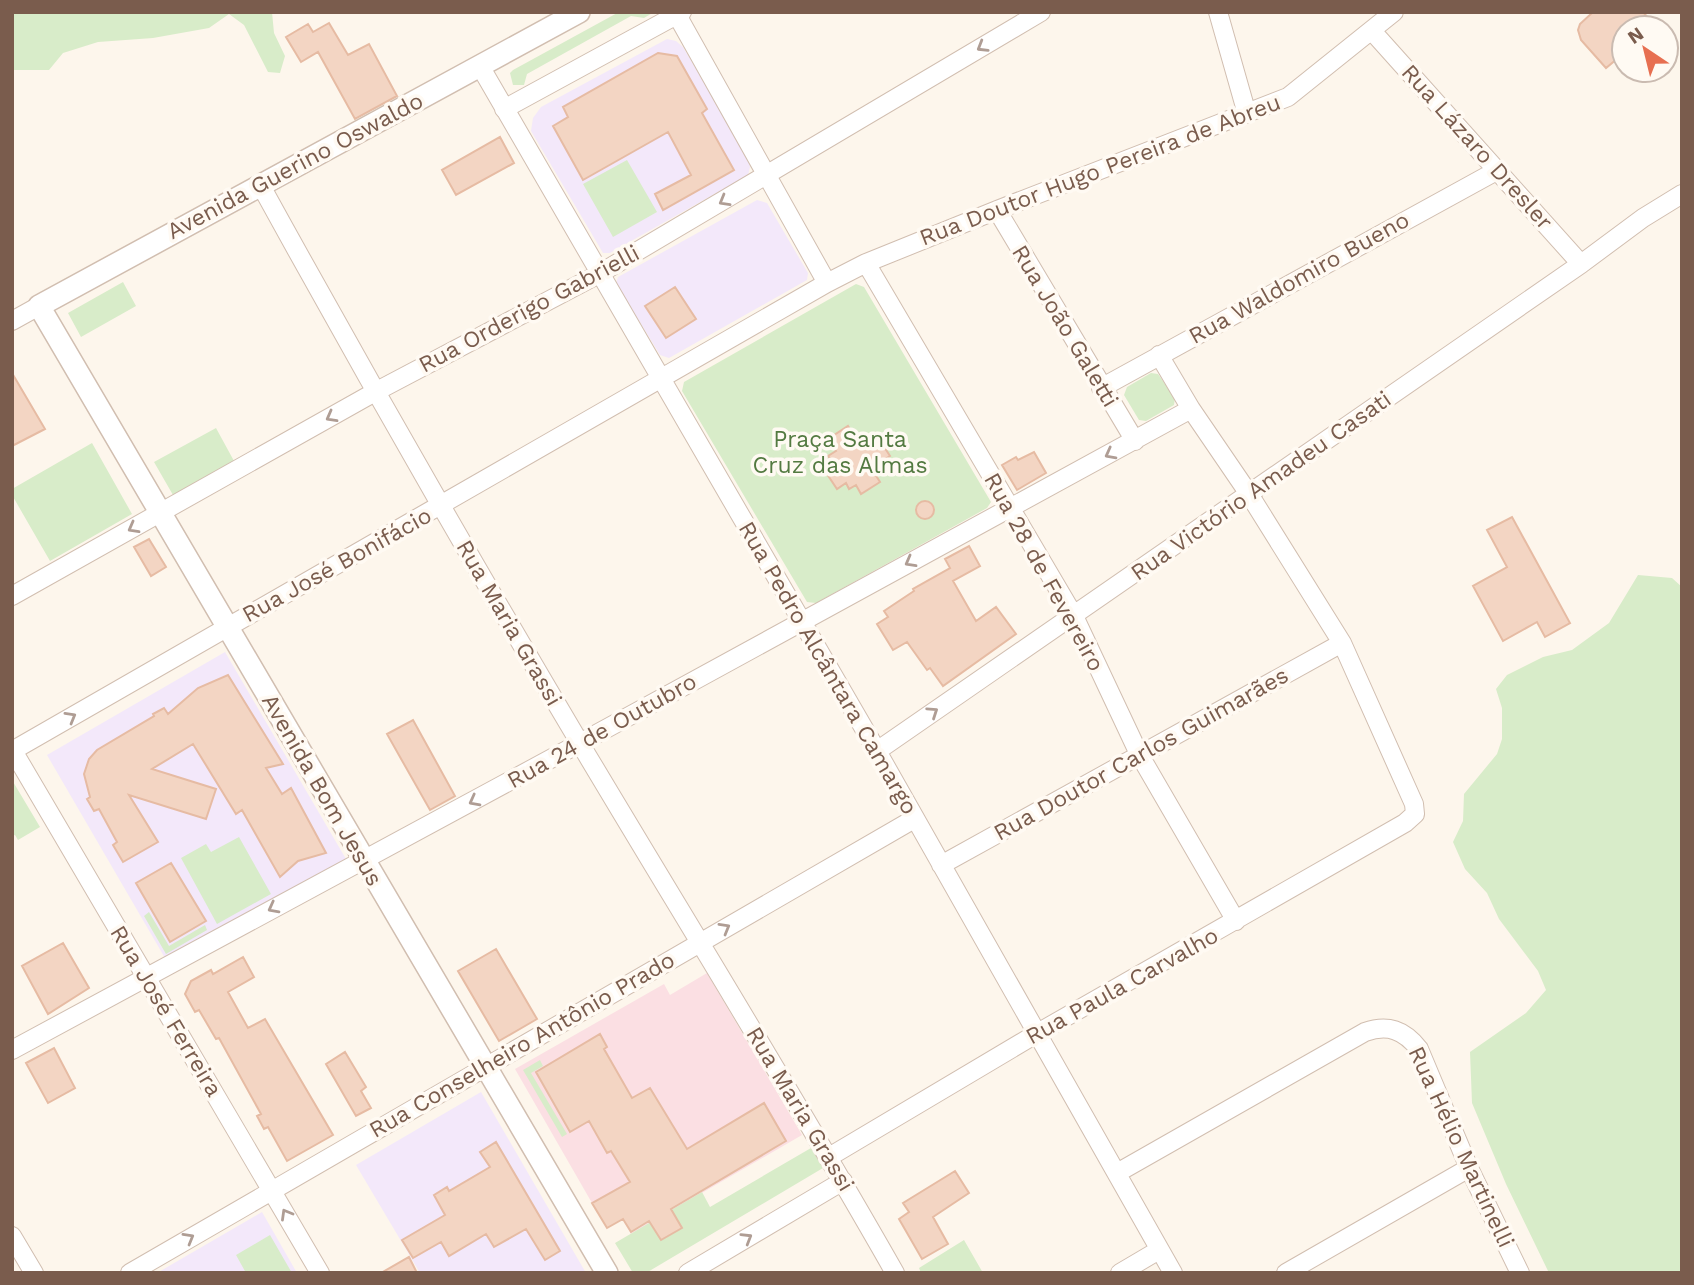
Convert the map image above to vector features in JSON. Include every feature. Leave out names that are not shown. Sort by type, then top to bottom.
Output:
[{"type":"street","name":"Avenida Guerino Oswaldo","points":[[12,321],[579,12]]},
{"type":"street","name":"Rua Orderigo Gabrielli","points":[[12,596],[375,393],[599,274],[1041,12]]},
{"type":"street","points":[[1218,12],[1247,114]]},
{"type":"street","name":"Rua Doutor Hugo Pereira de Abreu","points":[[827,283],[866,263],[997,210],[1288,97],[1394,12]]},
{"type":"street","points":[[504,109],[680,14],[766,176],[827,283]]},
{"type":"street","name":"Rua Lázaro Dresler","points":[[1372,31],[1581,264]]},
{"type":"street","name":"Rua Pedro Alcântara Camargo","points":[[480,66],[877,751],[1173,1273]]},
{"type":"street","name":"Rua Waldomiro Bueno","points":[[1101,388],[1498,170]]},
{"type":"street","name":"Rua Maria Grassi","points":[[260,184],[441,507],[829,1157],[895,1273]]},
{"type":"street","name":"Rua Victório Amadeu Casati","points":[[877,751],[1581,264],[1643,218],[1682,194]]},
{"type":"street","name":"Rua João Galetti","points":[[997,210],[1135,441]]},
{"type":"street","name":"Rua 28 de Fevereiro","points":[[866,263],[1074,616],[1139,754],[1236,921]]},
{"type":"street","name":"Rua José Bonifácio","points":[[13,750],[227,626],[441,507],[827,283]]},
{"type":"street","name":"Avenida Bom Jesus","points":[[39,306],[607,1273]]},
{"type":"street","points":[[1159,355],[1342,643]]},
{"type":"street","name":"Rua 24 de Outubro","points":[[12,1050],[1191,409]]},
{"type":"street","name":"Rua Doutor Carlos Guimarães","points":[[941,865],[1342,643]]},
{"type":"street","name":"Rua Paula Carvalho","points":[[829,1157],[1036,1034],[1405,823],[1415,814],[1414,804],[1342,643]]},
{"type":"street","name":"Rua José Ferreira","points":[[13,750],[320,1273]]},
{"type":"street","name":"Rua Conselheiro Antônio Prado","points":[[130,1273],[914,819]]},
{"type":"street","name":"Rua Hélio Martinelli","points":[[1117,1173],[1365,1032],[1380,1027],[1393,1028],[1410,1037],[1419,1049],[1469,1168],[1520,1273]]},
{"type":"street","points":[[1286,1273],[1469,1168]]},
{"type":"street","points":[[688,1273],[843,1181]]},
{"type":"street","points":[[12,1236],[34,1273]]},
{"type":"street","points":[[1119,1273],[1159,1250]]},
{"type":"shaded area","points":[[667,39],[676,41],[683,47],[748,158],[748,175],[610,253],[603,253],[531,131],[533,118],[541,107]]},
{"type":"shaded area","points":[[757,200],[767,203],[808,273],[807,280],[669,358],[660,355],[616,283],[618,277]]},
{"type":"shaded area","points":[[225,652],[346,859],[165,958],[47,755]]},
{"type":"shaded area","points":[[707,973],[802,1135],[631,1234],[608,1194],[592,1203],[515,1069],[664,984],[670,995]]},
{"type":"shaded area","points":[[481,1092],[586,1273],[420,1273],[356,1165]]},
{"type":"shaded area","points":[[262,1212],[297,1273],[157,1273]]},
{"type":"green space","points":[[12,12],[272,12],[274,33],[285,56],[280,73],[268,72],[244,25],[229,14],[209,28],[153,38],[98,42],[63,53],[49,70],[12,70]]},
{"type":"green space","points":[[619,12],[654,12],[644,18],[631,16],[527,74],[524,85],[513,85],[510,73],[513,70]]},
{"type":"green space","points":[[627,160],[657,212],[613,237],[583,184]]},
{"type":"green space","points":[[123,282],[136,306],[81,337],[68,313]]},
{"type":"green space","name":"Praça Santa Cruz das Almas","points":[[856,284],[864,287],[991,502],[987,508],[816,603],[807,602],[682,391],[684,382]]},
{"type":"green space","points":[[1151,373],[1158,374],[1175,398],[1174,405],[1146,421],[1139,420],[1124,395],[1127,387]]},
{"type":"green space","points":[[216,428],[234,461],[173,495],[154,462]]},
{"type":"green space","points":[[92,443],[132,514],[50,561],[12,495],[12,489]]},
{"type":"green space","points":[[1638,575],[1672,578],[1682,587],[1682,1273],[1549,1273],[1506,1184],[1472,1103],[1470,1052],[1526,1013],[1546,990],[1538,971],[1499,919],[1487,893],[1465,869],[1453,842],[1463,821],[1464,794],[1497,754],[1502,739],[1502,708],[1496,689],[1507,675],[1543,657],[1572,650],[1609,623]]},
{"type":"green space","points":[[12,780],[40,827],[18,840],[15,835],[12,836]]},
{"type":"green space","points":[[239,837],[271,894],[217,924],[181,858],[206,844],[211,852]]},
{"type":"green space","points":[[149,912],[169,946],[205,925],[207,930],[166,954],[144,916]]},
{"type":"green space","points":[[540,1060],[543,1066],[531,1073],[567,1134],[562,1137],[523,1070]]},
{"type":"green space","points":[[811,1148],[823,1168],[646,1273],[633,1273],[615,1243],[702,1192],[710,1207]]},
{"type":"green space","points":[[270,1235],[292,1273],[246,1273],[236,1255]]},
{"type":"green space","points":[[964,1240],[983,1273],[921,1273],[919,1268]]},
{"type":"building","points":[[1593,12],[1645,14],[1610,14],[1610,65],[1606,68],[1581,40],[1578,30],[1580,24]]},
{"type":"building","points":[[329,23],[348,55],[369,44],[397,96],[355,119],[318,52],[301,62],[286,37],[308,24],[313,32]]},
{"type":"building","points":[[658,53],[677,56],[707,109],[702,113],[734,170],[663,210],[655,194],[691,175],[668,132],[583,180],[553,126],[568,117],[563,107]]},
{"type":"building","points":[[500,137],[514,163],[456,195],[442,170]]},
{"type":"building","points":[[675,287],[696,319],[666,338],[645,306]]},
{"type":"building","points":[[12,373],[45,429],[12,446]]},
{"type":"building","points":[[848,426],[856,438],[861,435],[865,440],[875,433],[890,456],[877,464],[881,470],[875,474],[880,482],[861,494],[856,485],[849,489],[846,483],[837,489],[823,468],[833,462],[828,456],[836,451],[828,439]]},
{"type":"building","points":[[1034,452],[1046,473],[1017,490],[1002,465],[1016,457],[1018,460]]},
{"type":"building","points":[[925,501],[931,504],[934,510],[931,516],[925,519],[919,516],[916,510],[919,504]]},
{"type":"building","points":[[1512,517],[1570,623],[1545,637],[1537,622],[1503,641],[1473,586],[1507,567],[1487,530]]},
{"type":"building","points":[[149,539],[166,567],[151,576],[134,547]]},
{"type":"building","points":[[969,546],[980,566],[953,581],[976,621],[996,607],[1016,634],[943,686],[930,668],[927,670],[907,642],[893,650],[877,624],[888,617],[884,611],[914,591],[913,589],[950,568],[945,559]]},
{"type":"building","points":[[228,675],[283,764],[266,768],[282,794],[291,788],[326,853],[298,861],[280,877],[242,810],[236,814],[193,744],[152,769],[216,789],[206,819],[129,795],[158,842],[123,862],[113,845],[117,842],[99,809],[94,811],[87,799],[90,797],[84,774],[89,759],[97,750],[154,716],[153,714],[164,708],[168,714],[198,688]]},
{"type":"building","points":[[413,720],[455,796],[430,810],[387,734]]},
{"type":"building","points":[[171,863],[206,921],[170,942],[136,883]]},
{"type":"building","points":[[63,943],[89,988],[48,1014],[22,966]]},
{"type":"building","points":[[496,949],[537,1019],[499,1041],[458,971]]},
{"type":"building","points":[[243,957],[254,977],[228,992],[248,1028],[265,1019],[333,1135],[287,1161],[268,1127],[264,1129],[257,1116],[261,1114],[219,1038],[216,1039],[199,1010],[195,1012],[185,994],[191,981],[211,970],[213,974]]},
{"type":"building","points":[[600,1034],[607,1047],[604,1049],[632,1098],[650,1088],[687,1149],[764,1103],[786,1141],[671,1209],[682,1228],[661,1240],[649,1221],[631,1232],[623,1219],[607,1228],[592,1203],[630,1182],[611,1151],[607,1153],[589,1121],[570,1132],[536,1072]]},
{"type":"building","points":[[54,1048],[75,1088],[48,1103],[26,1063]]},
{"type":"building","points":[[345,1052],[366,1087],[361,1091],[371,1108],[356,1116],[326,1064]]},
{"type":"building","points":[[496,1142],[560,1251],[545,1260],[526,1229],[494,1247],[486,1234],[449,1256],[441,1242],[413,1258],[402,1240],[445,1215],[434,1195],[447,1187],[449,1191],[490,1167],[480,1152]]},
{"type":"building","points":[[955,1171],[969,1193],[933,1217],[948,1244],[922,1259],[899,1219],[909,1212],[903,1203]]},
{"type":"building","points":[[409,1257],[417,1273],[381,1273]]}]
